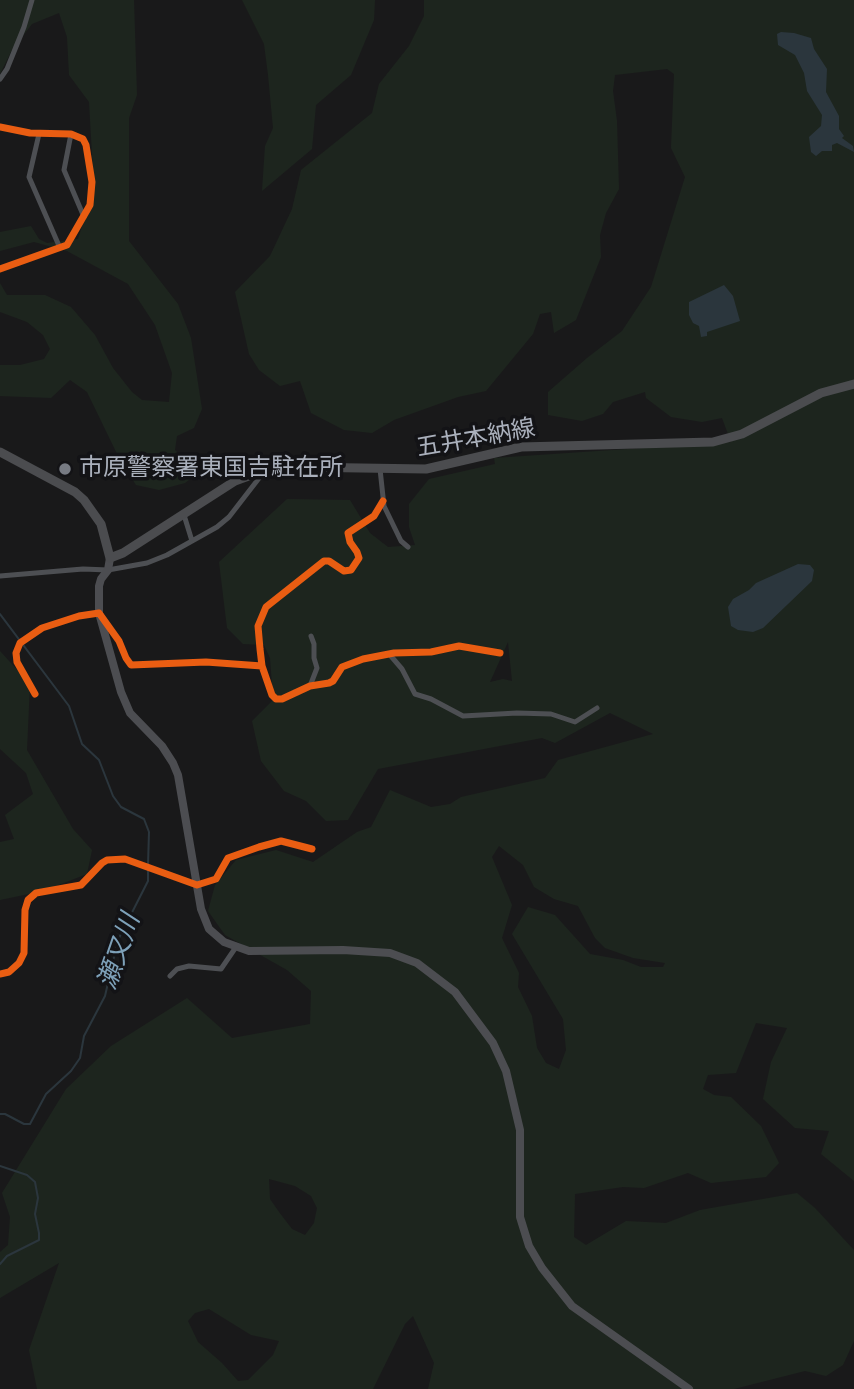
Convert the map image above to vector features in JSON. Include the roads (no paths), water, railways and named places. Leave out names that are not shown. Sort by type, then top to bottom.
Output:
[{"type":"main road","name":"五井本納線","points":[[110,558],[123,553],[235,481],[265,470],[296,467],[426,469],[521,447],[713,442],[742,434],[821,393],[854,384]]},
{"type":"main road","points":[[0,452],[75,492],[102,524],[110,558],[108,570],[101,579],[99,614],[121,692],[130,713],[162,746],[178,775],[201,909],[209,929],[224,942],[257,951],[344,950],[390,953],[417,963],[455,992],[493,1042],[506,1071],[520,1129],[520,1217],[529,1246],[572,1306],[688,1389]]},
{"type":"street","points":[[0,79],[7,69],[32,0]]},
{"type":"street","points":[[0,127],[39,134],[71,134],[82,139],[86,145],[92,182],[90,205],[67,245],[0,269]]},
{"type":"street","points":[[39,134],[29,177],[60,248]]},
{"type":"street","points":[[71,134],[64,170],[84,217]]},
{"type":"street","points":[[380,469],[383,501],[401,541],[408,547]]},
{"type":"street","points":[[0,576],[83,569],[108,570],[147,563],[217,527],[229,517],[265,470]]},
{"type":"street","points":[[383,501],[374,516],[348,533],[349,542],[359,558],[351,570],[344,571],[324,561],[265,607],[258,626],[262,666],[276,699],[282,699],[310,686],[333,681],[342,667],[349,663],[459,646],[500,653]]},
{"type":"street","points":[[184,515],[192,541]]},
{"type":"street","points":[[35,694],[17,662],[16,653],[20,643],[29,635],[63,620],[99,614],[119,641],[131,665],[206,662],[262,666]]},
{"type":"street","points":[[310,686],[317,668],[311,636]]},
{"type":"street","points":[[390,655],[402,669],[415,694],[431,699],[463,716],[551,714],[575,722],[597,708]]},
{"type":"street","points":[[0,974],[9,972],[19,963],[24,953],[28,900],[36,893],[81,885],[107,860],[125,859],[197,886],[216,879],[228,858],[259,847],[281,841],[312,849]]},
{"type":"street","points":[[170,976],[177,969],[189,966],[221,969],[236,947]]},
{"type":"waterway","name":"瀬又川","points":[[0,614],[69,706],[82,744],[99,760],[113,796],[121,807],[144,819],[149,832],[148,865]]},
{"type":"waterway","name":"瀬又川","points":[[0,1114],[30,1124],[46,1094],[71,1071],[80,1058],[84,1036],[105,996],[118,940],[148,881],[148,870]]},
{"type":"waterway","name":"瀬又川","points":[[0,1166],[27,1175],[35,1182],[38,1198],[35,1214],[39,1233],[39,1240],[7,1256],[0,1264]]},
{"type":"place","name":"市原警察署東国吉駐在所","points":[[65,469]]}]
